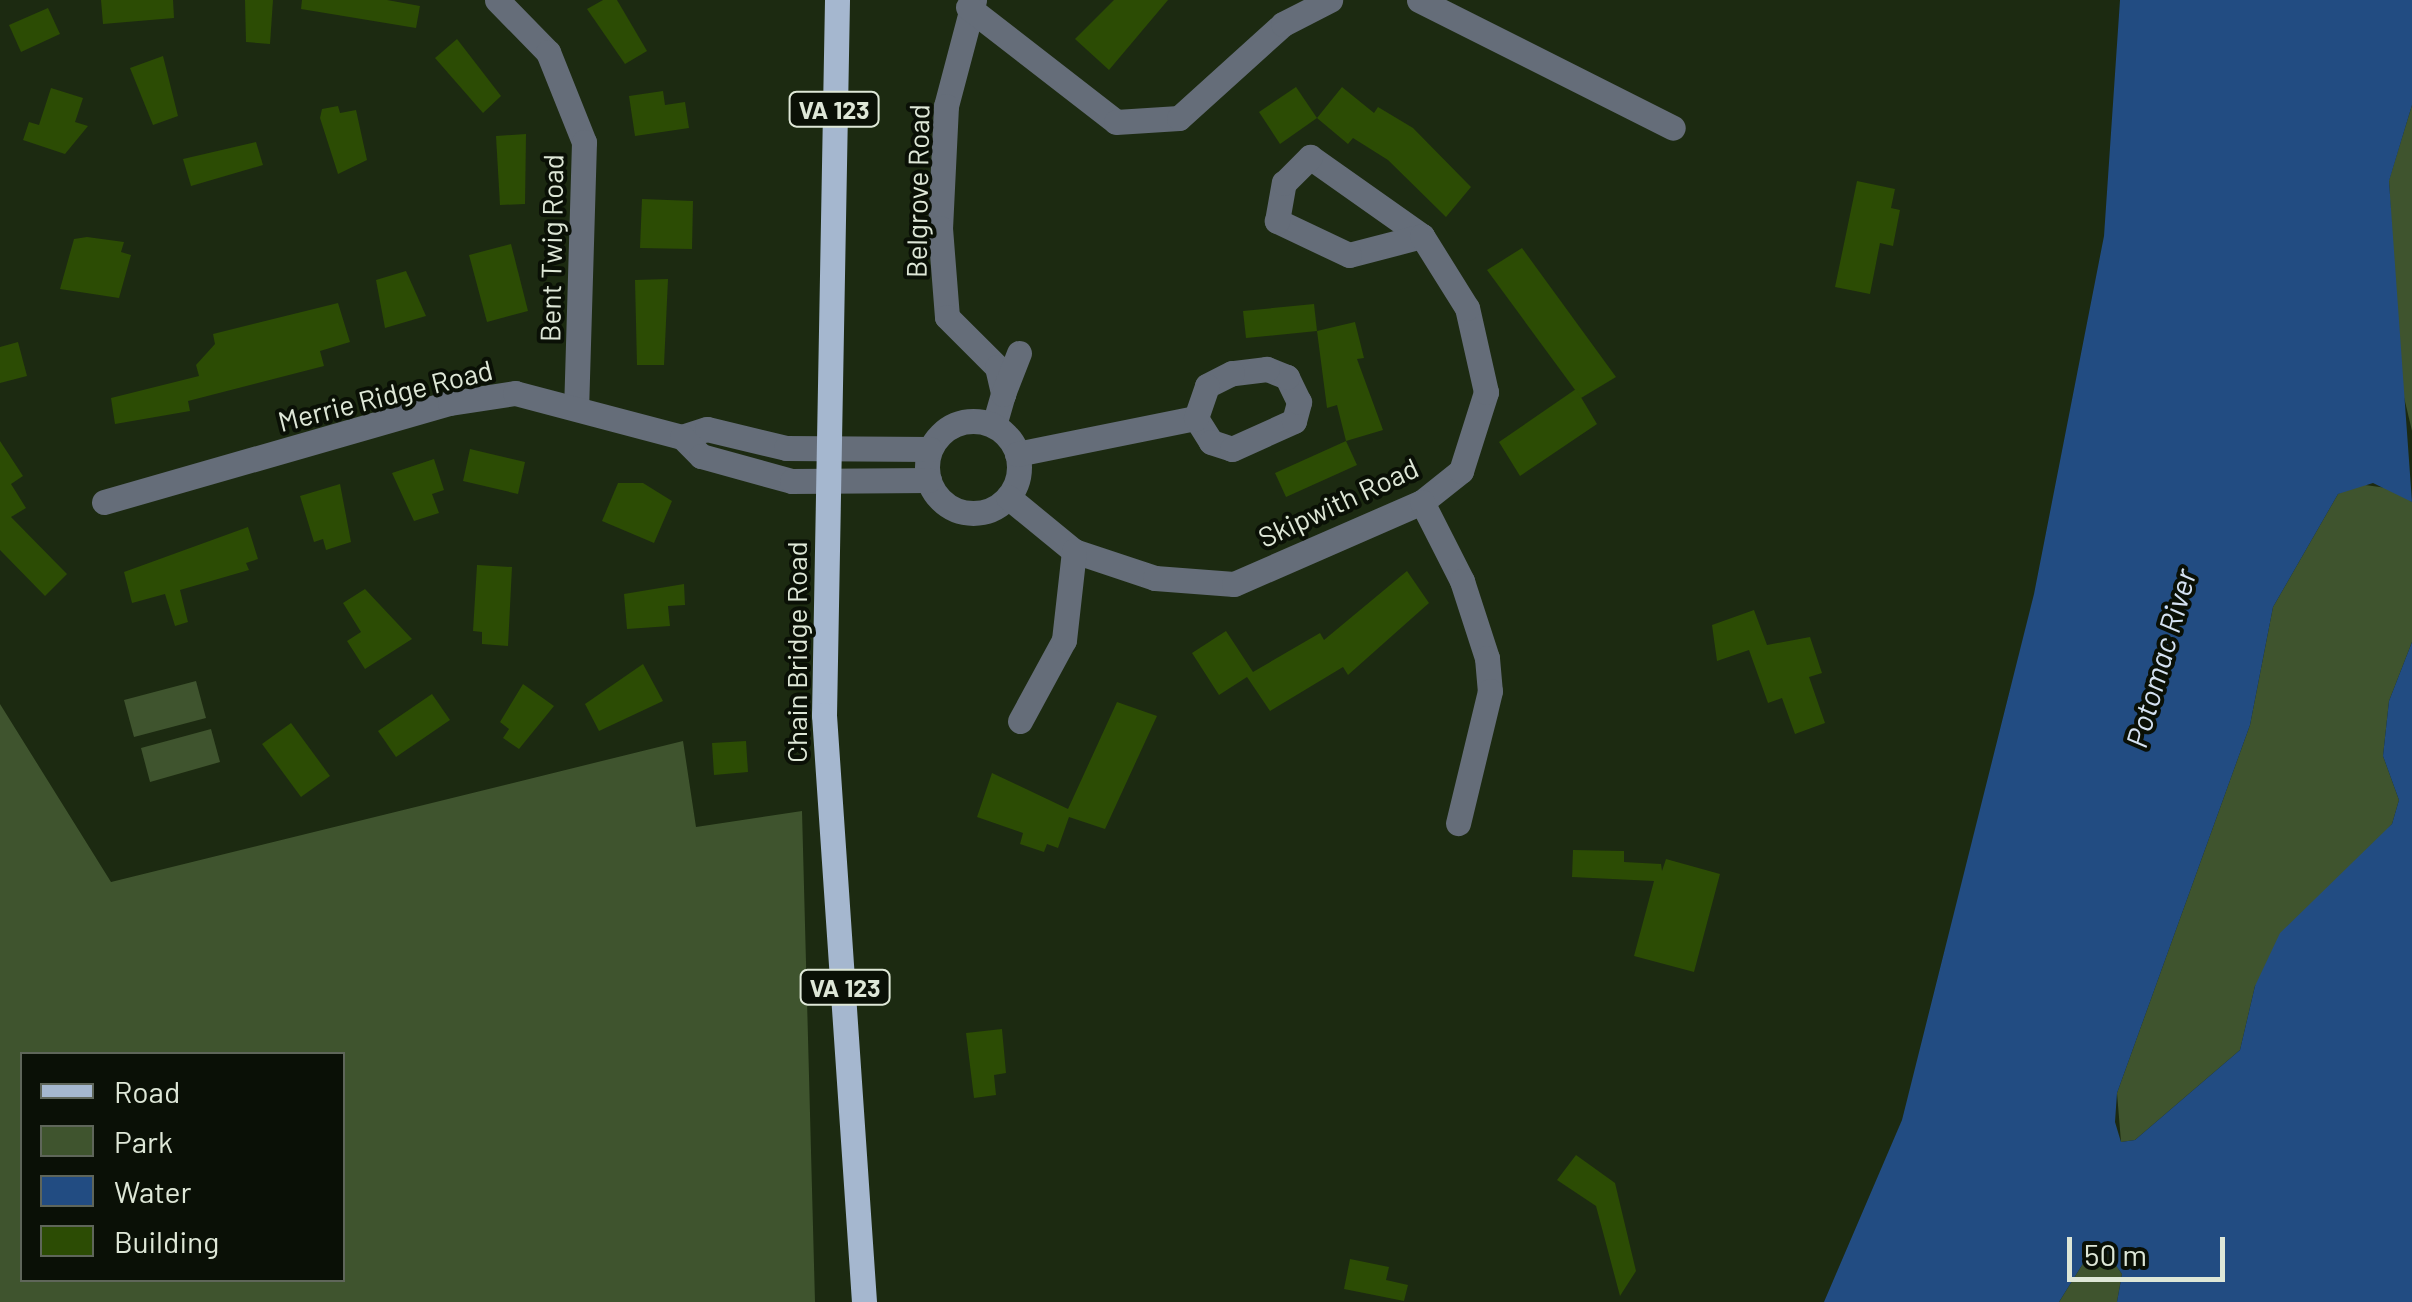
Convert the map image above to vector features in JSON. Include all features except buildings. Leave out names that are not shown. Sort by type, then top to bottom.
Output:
[{"type":"main road","name":"Chain Bridge Road","points":[[838,0],[826,450],[824,734],[864,1302]]},
{"type":"street","name":"Bent Twig Road","points":[[497,0],[548,52],[584,142],[576,405]]},
{"type":"street","points":[[971,3],[1116,122],[1179,118],[1284,24],[1330,0]]},
{"type":"street","points":[[1418,0],[1673,128]]},
{"type":"street","name":"Belgrove Road","points":[[971,3],[946,106],[947,317],[997,368],[1003,394]]},
{"type":"street","name":"Skipwith Road","points":[[1008,497],[1074,551],[1155,578],[1234,584],[1422,502],[1461,471],[1486,392],[1467,308],[1422,236],[1310,157],[1284,183],[1277,221],[1350,256],[1422,236]]},
{"type":"street","points":[[994,425],[1019,353]]},
{"type":"street","name":"Merrie Ridge Road","points":[[104,502],[485,396],[576,405],[682,437],[702,456],[826,484],[929,480]]},
{"type":"street","points":[[1017,454],[1196,418]]},
{"type":"street","points":[[994,425],[1017,454],[1020,472],[1008,497],[965,513],[938,498],[929,480],[930,449],[950,426],[994,425]]},
{"type":"street","name":"Merrie Ridge Road","points":[[682,437],[708,429],[826,450],[930,449]]},
{"type":"street","points":[[1422,502],[1462,581],[1487,658],[1490,691],[1458,823]]},
{"type":"street","points":[[1020,720],[1064,640],[1074,551]]},
{"type":"green space","points":[[2412,105],[2412,431],[2399,376],[2389,180]]},
{"type":"green space","points":[[2358,484],[2394,489],[2412,502],[2412,642],[2389,701],[2383,756],[2399,800],[2392,824],[2255,986],[2240,1050],[2135,1140],[2121,1142],[2117,1093],[2250,725],[2273,607],[2338,494]]},
{"type":"green space","points":[[196,681],[206,718],[134,737],[124,700]]},
{"type":"green space","points":[[0,704],[111,882],[683,741],[696,827],[802,811],[815,1302],[0,1302]]},
{"type":"green space","points":[[211,729],[220,762],[150,782],[141,748]]},
{"type":"green space","points":[[2092,1249],[2105,1249],[2122,1274],[2117,1302],[2059,1302]]},
{"type":"water","name":"Potomac River","points":[[2120,0],[2412,0],[2412,105],[2389,181],[2412,502],[2373,483],[2338,494],[2273,607],[2250,725],[2117,1093],[2115,1122],[2121,1142],[2135,1140],[2240,1050],[2255,986],[2280,933],[2392,824],[2399,800],[2383,756],[2389,701],[2412,642],[2412,1302],[2117,1302],[2122,1274],[2105,1250],[2092,1249],[2059,1302],[1824,1302],[1902,1120],[2034,594],[2104,236]]}]
